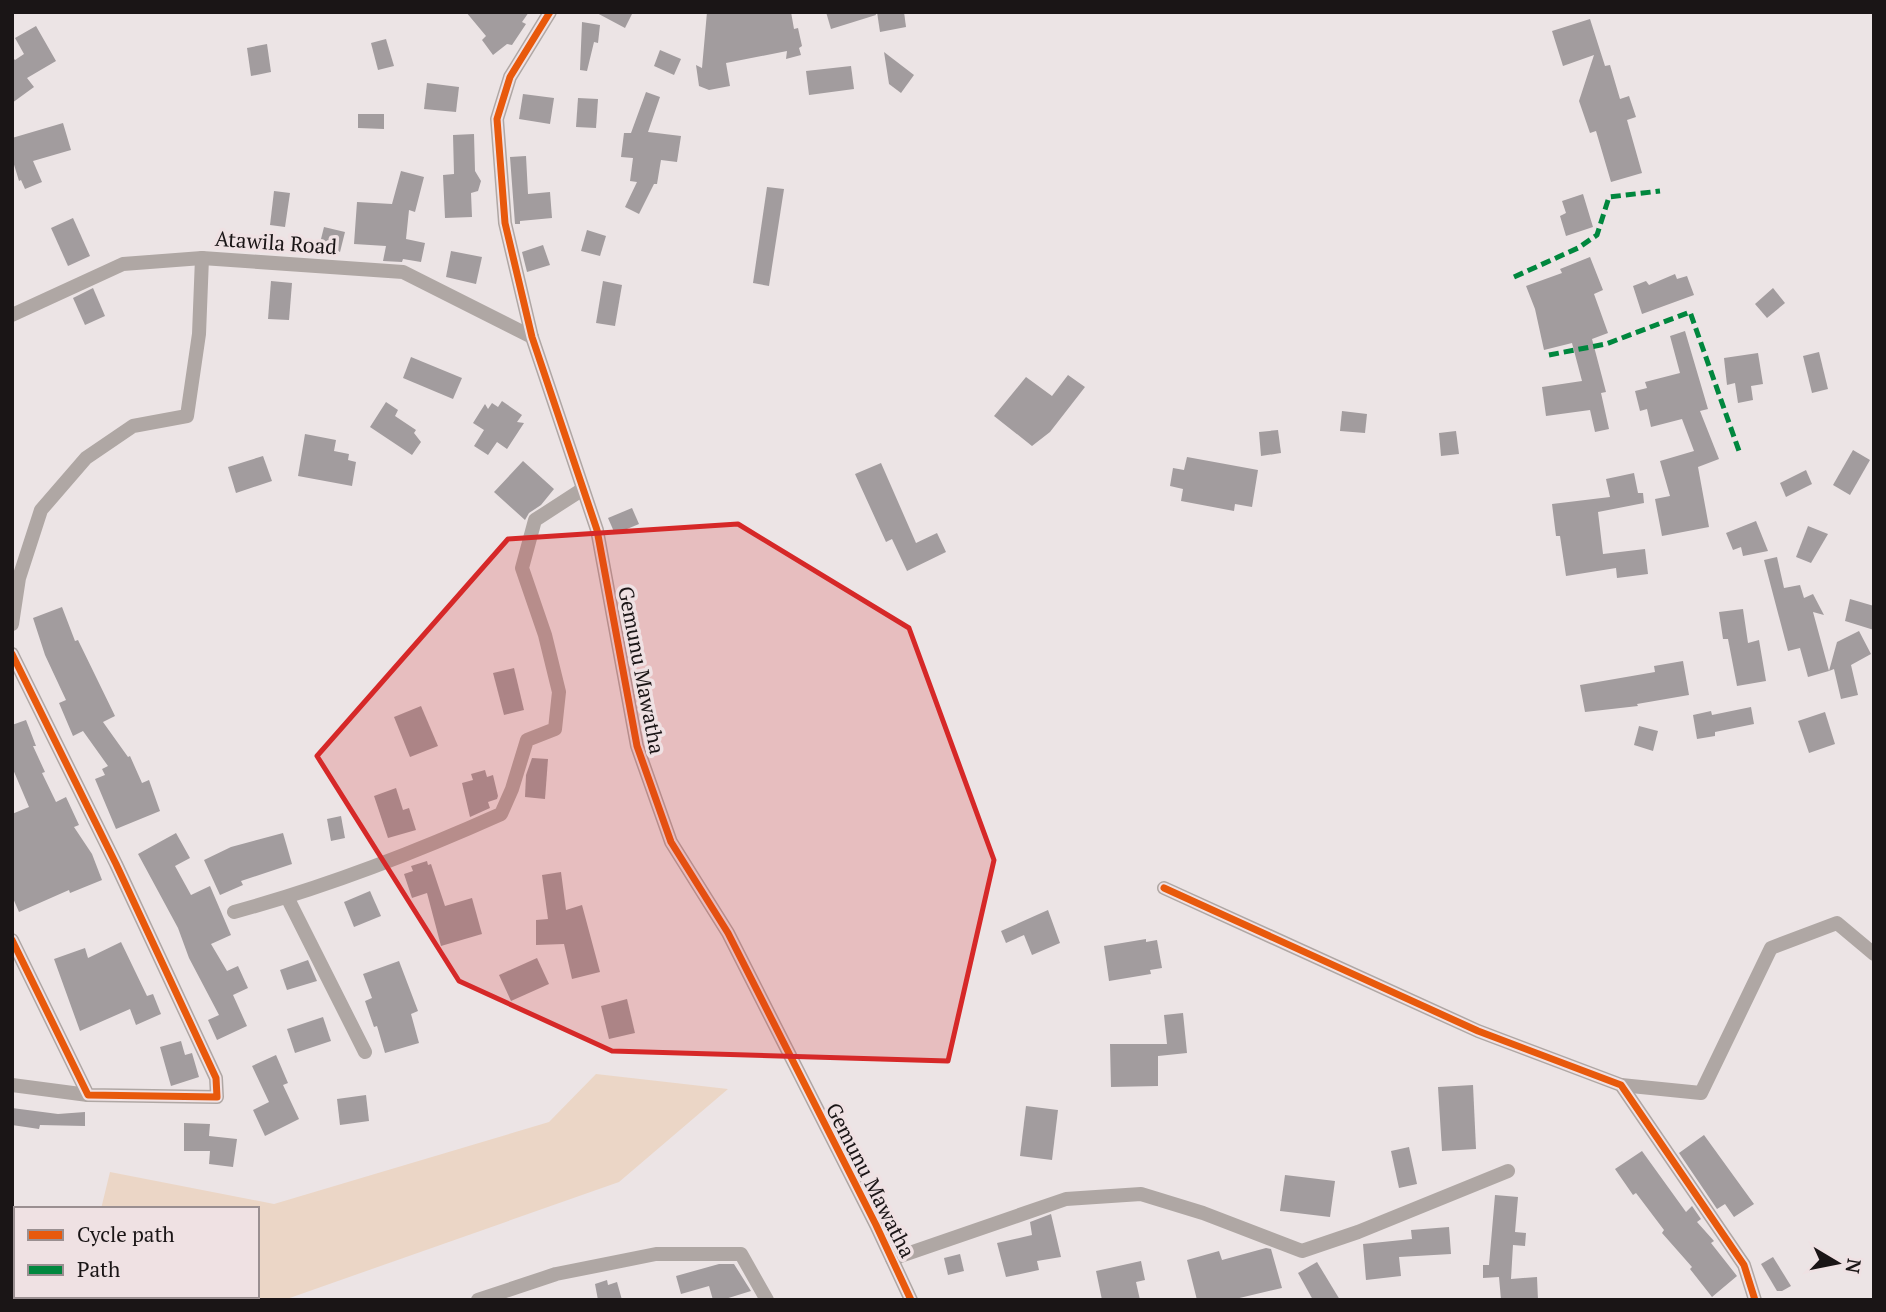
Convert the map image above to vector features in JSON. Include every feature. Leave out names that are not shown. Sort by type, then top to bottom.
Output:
[{"type":"street","name":"Gemunu Mawatha","points":[[550,12],[510,77],[496,120],[505,223],[532,337],[597,530],[637,746],[671,842],[728,933],[911,1300]]},
{"type":"street","name":"Atawila Road","points":[[12,315],[123,264],[202,258],[403,272],[532,337]]},
{"type":"street","points":[[12,624],[19,578],[41,510],[86,458],[133,426],[187,416],[199,334],[202,258]]},
{"type":"street","points":[[234,912],[287,897],[426,848],[501,814],[527,740],[555,729],[559,692],[545,635],[522,568],[535,520],[583,489]]},
{"type":"street","points":[[12,654],[116,864],[216,1077],[217,1097],[88,1095],[12,1085]]},
{"type":"street","points":[[1164,888],[1478,1031],[1621,1085],[1701,1093],[1771,948],[1837,923],[1874,954]]},
{"type":"street","points":[[287,897],[365,1052]]},
{"type":"street","points":[[12,940],[88,1095]]},
{"type":"street","points":[[1621,1085],[1744,1265],[1755,1300]]},
{"type":"street","points":[[892,1259],[1066,1199],[1141,1194],[1216,1218],[1302,1251],[1358,1232],[1508,1171]]},
{"type":"street","points":[[478,1300],[555,1274],[656,1254],[741,1254],[767,1300]]},
{"type":"highlighted area","points":[[738,524],[909,628],[994,860],[948,1061],[612,1051],[459,981],[317,756],[508,539]]},
{"type":"shaded area","points":[[596,1074],[728,1089],[619,1182],[284,1300],[218,1298],[259,1298],[259,1207],[101,1207],[110,1172],[274,1204],[549,1122]]},
{"type":"building","points":[[466,12],[529,12],[522,22],[526,24],[512,45],[507,44],[493,55],[482,40],[486,36]]},
{"type":"building","points":[[595,12],[633,12],[625,28]]},
{"type":"building","points":[[707,12],[791,12],[794,29],[798,28],[801,55],[786,59],[787,51],[726,63],[730,86],[709,90],[699,86],[696,65],[702,68]]},
{"type":"building","points":[[826,12],[875,12],[876,15],[831,29]]},
{"type":"building","points":[[877,12],[904,12],[906,27],[880,32]]},
{"type":"building","points":[[1590,19],[1605,66],[1610,65],[1620,99],[1629,96],[1636,117],[1627,120],[1642,173],[1611,182],[1596,131],[1590,133],[1579,101],[1594,55],[1563,66],[1552,31]]},
{"type":"building","points":[[582,22],[600,25],[598,43],[594,42],[587,71],[580,70]]},
{"type":"building","points":[[36,26],[56,61],[27,78],[34,87],[12,103],[12,57],[15,60],[24,54],[15,38]]},
{"type":"building","points":[[386,39],[394,66],[378,70],[371,43]]},
{"type":"building","points":[[267,44],[271,72],[251,76],[247,48]]},
{"type":"building","points":[[660,50],[681,59],[674,75],[654,66]]},
{"type":"building","points":[[884,52],[914,75],[901,93],[889,84]]},
{"type":"building","points":[[851,66],[854,89],[809,95],[806,71]]},
{"type":"building","points":[[427,83],[459,87],[456,112],[424,109]]},
{"type":"building","points":[[646,92],[660,97],[648,132],[681,136],[677,162],[661,160],[657,184],[654,184],[639,214],[625,207],[637,182],[630,181],[633,158],[621,157],[624,133],[631,133]]},
{"type":"building","points":[[523,94],[554,98],[550,124],[519,119]]},
{"type":"building","points":[[578,98],[598,99],[596,128],[576,127]]},
{"type":"building","points":[[358,114],[384,114],[384,129],[358,128]]},
{"type":"building","points":[[63,123],[71,150],[33,161],[42,182],[25,189],[21,180],[19,181],[12,158],[12,138]]},
{"type":"building","points":[[474,134],[475,171],[481,181],[478,191],[471,193],[472,217],[445,218],[443,175],[454,174],[453,135]]},
{"type":"building","points":[[526,156],[528,194],[550,192],[552,218],[520,221],[520,224],[515,224],[510,157]]},
{"type":"building","points":[[401,171],[424,177],[415,212],[409,210],[406,239],[425,243],[421,262],[403,259],[402,262],[383,261],[386,246],[354,244],[357,202],[392,204]]},
{"type":"building","points":[[767,187],[784,189],[769,286],[753,283]]},
{"type":"building","points":[[274,191],[290,193],[285,227],[270,225]]},
{"type":"building","points":[[1583,194],[1593,227],[1566,236],[1560,216],[1566,213],[1562,201]]},
{"type":"building","points":[[73,218],[90,256],[68,266],[51,228]]},
{"type":"building","points":[[324,227],[345,232],[340,252],[319,247]]},
{"type":"building","points":[[587,230],[606,236],[600,256],[581,251]]},
{"type":"building","points":[[543,245],[550,265],[527,272],[522,252]]},
{"type":"building","points":[[451,251],[482,257],[476,284],[446,277]]},
{"type":"building","points":[[1590,257],[1603,290],[1594,294],[1608,333],[1592,339],[1606,392],[1601,393],[1609,429],[1595,432],[1590,410],[1546,416],[1542,387],[1582,381],[1572,343],[1544,350],[1535,309],[1526,286],[1562,273],[1560,269]]},
{"type":"building","points":[[1675,274],[1677,279],[1687,276],[1694,295],[1642,314],[1633,286],[1646,281],[1649,285]]},
{"type":"building","points":[[271,281],[292,283],[289,320],[268,319]]},
{"type":"building","points":[[603,281],[622,285],[615,326],[596,323]]},
{"type":"building","points":[[93,288],[105,316],[85,325],[73,298]]},
{"type":"building","points":[[1773,288],[1785,303],[1767,318],[1755,304]]},
{"type":"building","points":[[1685,331],[1708,409],[1700,411],[1719,459],[1698,467],[1709,527],[1662,536],[1655,499],[1670,496],[1660,461],[1694,451],[1682,419],[1651,427],[1647,409],[1640,411],[1635,391],[1647,388],[1645,382],[1680,373],[1670,336]]},
{"type":"building","points":[[1819,352],[1828,389],[1812,393],[1803,356]]},
{"type":"building","points":[[1758,353],[1763,384],[1751,386],[1753,400],[1738,403],[1735,383],[1727,385],[1724,358]]},
{"type":"building","points":[[411,357],[462,378],[453,399],[403,378]]},
{"type":"building","points":[[1068,375],[1085,387],[1050,432],[1032,446],[994,416],[1026,377],[1052,396]]},
{"type":"building","points":[[502,401],[522,415],[517,422],[524,423],[507,449],[497,442],[488,455],[474,446],[484,430],[473,423],[485,404],[488,409],[492,403],[498,407]]},
{"type":"building","points":[[386,402],[398,410],[395,416],[416,430],[414,433],[421,442],[412,455],[370,427]]},
{"type":"building","points":[[1342,411],[1367,414],[1365,433],[1340,431]]},
{"type":"building","points":[[1278,430],[1281,453],[1261,456],[1259,432]]},
{"type":"building","points":[[1456,431],[1459,454],[1441,456],[1439,433]]},
{"type":"building","points":[[305,434],[336,440],[334,451],[349,454],[348,460],[356,462],[352,486],[298,476]]},
{"type":"building","points":[[1853,450],[1870,460],[1850,495],[1833,485]]},
{"type":"building","points":[[263,456],[272,481],[236,493],[228,467]]},
{"type":"building","points":[[1187,457],[1258,470],[1252,507],[1235,504],[1234,511],[1181,501],[1183,489],[1170,486],[1173,468],[1184,470]]},
{"type":"building","points":[[523,461],[554,489],[525,520],[494,492]]},
{"type":"building","points":[[881,463],[916,543],[937,533],[946,552],[907,571],[892,539],[886,542],[855,474]]},
{"type":"building","points":[[1806,470],[1812,484],[1786,497],[1780,483]]},
{"type":"building","points":[[1634,473],[1638,493],[1643,493],[1644,503],[1598,512],[1603,554],[1645,549],[1648,574],[1617,578],[1616,568],[1566,576],[1560,536],[1556,536],[1552,504],[1610,497],[1606,479]]},
{"type":"building","points":[[632,508],[639,524],[615,534],[608,518]]},
{"type":"building","points":[[1756,521],[1768,551],[1743,556],[1741,547],[1733,550],[1726,533]]},
{"type":"building","points":[[1808,526],[1828,534],[1811,563],[1796,557]]},
{"type":"building","points":[[1777,557],[1784,588],[1800,585],[1804,598],[1813,594],[1824,615],[1813,612],[1829,671],[1808,677],[1800,648],[1788,651],[1764,560]]},
{"type":"building","points":[[1850,599],[1874,606],[1874,630],[1845,621]]},
{"type":"building","points":[[62,607],[75,641],[78,640],[115,716],[103,722],[128,757],[130,756],[142,783],[149,780],[160,811],[116,829],[95,779],[105,775],[102,769],[108,766],[83,731],[73,736],[59,703],[66,700],[45,655],[33,618]]},
{"type":"building","points":[[1743,609],[1748,643],[1759,640],[1766,681],[1737,686],[1728,639],[1723,639],[1719,612]]},
{"type":"building","points":[[1859,631],[1871,654],[1851,665],[1858,695],[1841,699],[1834,669],[1829,671],[1837,642]]},
{"type":"building","points":[[1683,661],[1689,695],[1637,704],[1638,706],[1585,712],[1580,685],[1655,672],[1654,666]]},
{"type":"building","points":[[514,668],[524,710],[504,715],[493,673]]},
{"type":"building","points":[[421,706],[438,746],[410,757],[394,717]]},
{"type":"building","points":[[1751,707],[1754,724],[1715,732],[1715,736],[1697,739],[1693,715],[1711,711],[1712,715]]},
{"type":"building","points":[[1825,712],[1835,744],[1809,753],[1798,721]]},
{"type":"building","points":[[26,720],[36,746],[33,746],[45,772],[42,773],[56,802],[66,797],[79,825],[74,827],[92,854],[102,880],[70,893],[69,890],[19,912],[12,896],[12,814],[29,807],[12,767],[12,725]]},
{"type":"building","points":[[1639,726],[1658,731],[1653,751],[1634,745]]},
{"type":"building","points":[[532,758],[548,759],[545,799],[525,797],[526,775]]},
{"type":"building","points":[[485,770],[487,777],[493,775],[498,796],[488,802],[490,808],[470,817],[462,783],[473,780],[471,774]]},
{"type":"building","points":[[396,788],[403,810],[409,808],[416,830],[388,838],[374,796]]},
{"type":"building","points":[[341,816],[345,838],[331,841],[327,819]]},
{"type":"building","points":[[176,833],[190,858],[175,866],[191,895],[210,886],[231,935],[211,944],[227,971],[238,966],[248,988],[233,995],[247,1026],[217,1040],[208,1020],[219,1015],[189,958],[178,928],[138,854]]},
{"type":"building","points":[[283,833],[292,864],[241,881],[243,885],[220,895],[204,860],[231,847]]},
{"type":"building","points":[[427,861],[428,865],[431,864],[445,906],[472,898],[482,934],[441,946],[427,893],[412,898],[404,874],[413,871],[411,866]]},
{"type":"building","points":[[561,872],[566,910],[582,905],[600,972],[572,979],[564,944],[536,945],[536,920],[548,919],[542,875]]},
{"type":"building","points":[[370,891],[381,916],[354,927],[344,902]]},
{"type":"building","points":[[1048,910],[1060,943],[1032,955],[1024,935],[1006,943],[1001,931]]},
{"type":"building","points":[[1146,939],[1146,942],[1157,940],[1162,968],[1150,970],[1151,974],[1109,981],[1104,946]]},
{"type":"building","points":[[121,942],[147,996],[153,994],[161,1014],[136,1025],[130,1009],[80,1031],[54,959],[85,948],[88,958]]},
{"type":"building","points":[[537,958],[549,984],[511,1001],[499,975]]},
{"type":"building","points":[[308,960],[317,981],[287,990],[280,970]]},
{"type":"building","points":[[399,961],[418,1011],[411,1014],[419,1043],[385,1053],[377,1026],[374,1027],[365,1001],[372,998],[363,974]]},
{"type":"building","points":[[627,999],[635,1033],[609,1039],[601,1006]]},
{"type":"building","points":[[1183,1013],[1187,1053],[1158,1056],[1158,1086],[1111,1087],[1110,1044],[1167,1044],[1164,1015]]},
{"type":"building","points":[[323,1017],[331,1041],[295,1053],[287,1029]]},
{"type":"building","points":[[181,1041],[185,1055],[192,1053],[199,1077],[171,1086],[160,1047]]},
{"type":"building","points":[[276,1055],[288,1083],[283,1085],[299,1119],[265,1136],[253,1110],[269,1102],[252,1066]]},
{"type":"building","points":[[1473,1085],[1476,1149],[1442,1151],[1438,1087]]},
{"type":"building","points":[[366,1095],[369,1121],[340,1125],[337,1099]]},
{"type":"building","points":[[1026,1106],[1058,1110],[1052,1160],[1020,1156]]},
{"type":"building","points":[[12,1108],[58,1114],[85,1112],[85,1126],[40,1125],[39,1129],[12,1125]]},
{"type":"building","points":[[184,1123],[210,1124],[209,1136],[237,1139],[233,1167],[209,1164],[210,1151],[184,1151]]},
{"type":"building","points":[[1704,1135],[1754,1204],[1734,1217],[1725,1204],[1717,1209],[1679,1153]]},
{"type":"building","points":[[1409,1147],[1417,1184],[1399,1188],[1391,1151]]},
{"type":"building","points":[[1642,1151],[1686,1212],[1692,1206],[1701,1219],[1697,1222],[1714,1241],[1711,1243],[1737,1276],[1712,1297],[1690,1269],[1692,1267],[1662,1233],[1664,1230],[1636,1193],[1633,1195],[1615,1169]]},
{"type":"building","points":[[1285,1175],[1335,1181],[1330,1217],[1280,1211]]},
{"type":"building","points":[[1495,1195],[1518,1197],[1515,1232],[1526,1233],[1525,1246],[1513,1245],[1511,1279],[1537,1277],[1538,1300],[1501,1300],[1499,1277],[1483,1278],[1483,1265],[1489,1265]]},
{"type":"building","points":[[1051,1214],[1061,1257],[1037,1261],[1039,1270],[1006,1277],[997,1243],[1032,1235],[1030,1222]]},
{"type":"building","points":[[1449,1227],[1451,1254],[1399,1257],[1401,1276],[1366,1280],[1363,1244],[1412,1239],[1411,1230]]},
{"type":"building","points":[[1271,1249],[1282,1288],[1231,1300],[1197,1300],[1187,1260],[1219,1251],[1222,1260]]},
{"type":"building","points":[[960,1254],[964,1271],[948,1275],[944,1258]]},
{"type":"building","points":[[1773,1257],[1791,1286],[1782,1291],[1777,1291],[1761,1264]]},
{"type":"building","points":[[1141,1261],[1145,1280],[1136,1282],[1140,1300],[1102,1300],[1096,1271]]},
{"type":"building","points":[[1317,1262],[1340,1300],[1313,1300],[1298,1273]]},
{"type":"building","points":[[719,1264],[734,1264],[751,1291],[722,1300],[713,1300],[709,1286],[681,1294],[676,1276]]},
{"type":"building","points":[[607,1280],[608,1285],[617,1282],[622,1300],[598,1300],[595,1284]]},
{"type":"marked path","points":[[1514,277],[1578,248],[1597,235],[1609,197],[1660,191]]},
{"type":"marked path","points":[[1549,355],[1606,344],[1690,312],[1739,451]]},
{"type":"cycle path","points":[[550,12],[510,77],[497,119],[505,223],[532,337],[597,530],[637,746],[671,842],[728,933],[876,1225],[911,1300]]},
{"type":"cycle path","points":[[12,654],[116,864],[216,1078],[217,1097],[88,1095],[12,940]]},
{"type":"cycle path","points":[[1164,888],[1478,1031],[1621,1085],[1744,1265],[1755,1300]]}]
